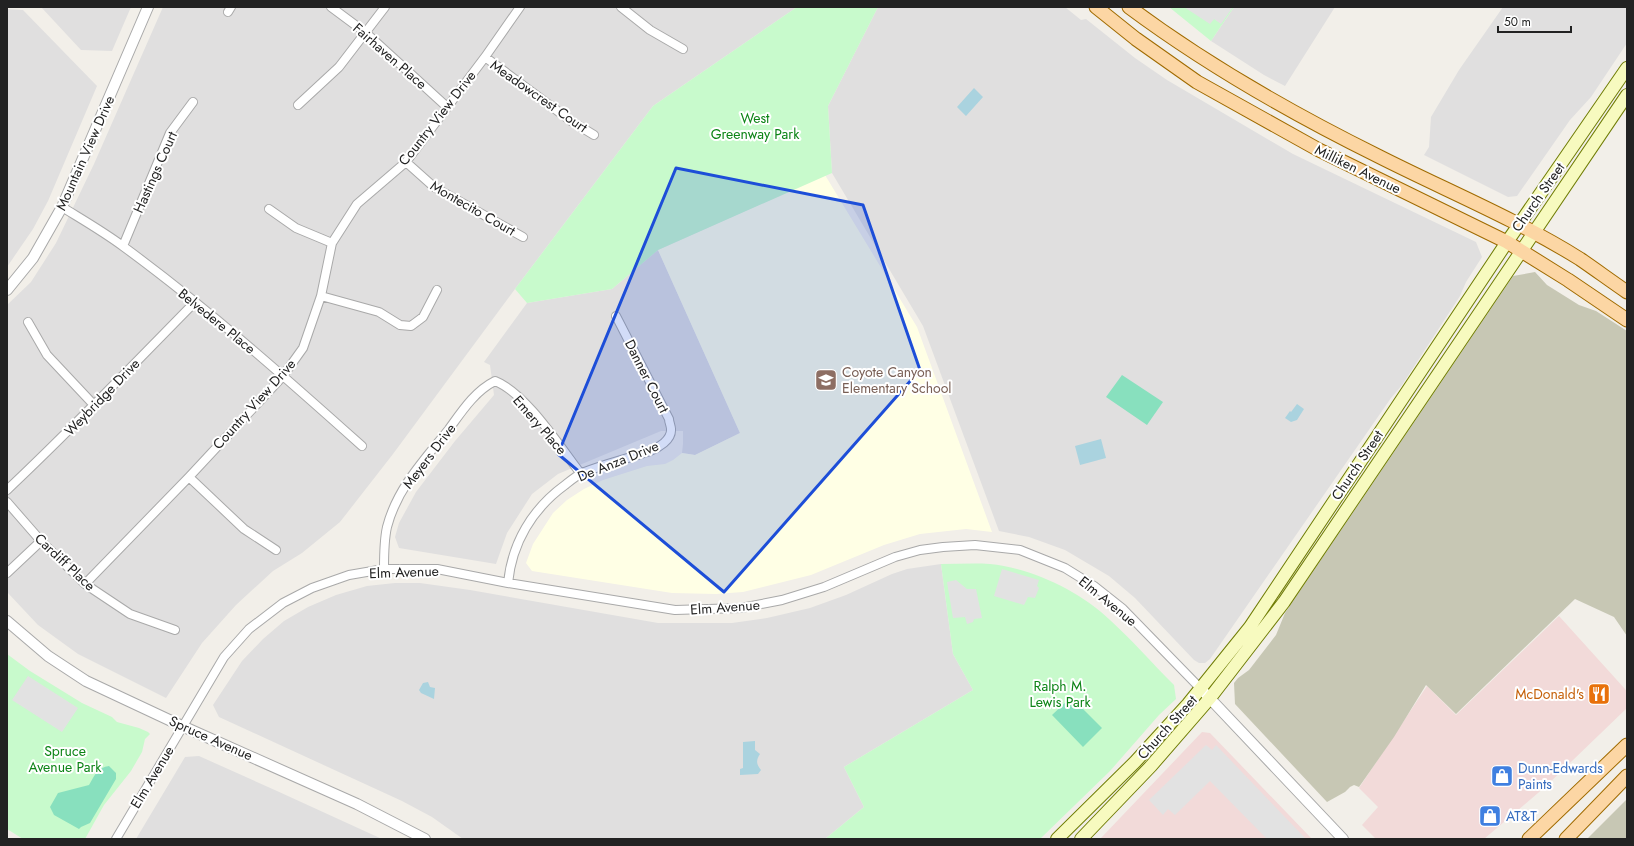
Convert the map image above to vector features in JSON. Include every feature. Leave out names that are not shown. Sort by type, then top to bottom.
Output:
[{"type":"main road","name":"Milliken Avenue","points":[[1096,7],[1136,39],[1198,82],[1319,150],[1507,242],[1568,280],[1627,320]]},
{"type":"main road","name":"Milliken Avenue","points":[[1129,7],[1160,30],[1264,96],[1372,153],[1519,225],[1579,259],[1627,292]]},
{"type":"main road","name":"Church Street","points":[[1057,839],[1135,762],[1201,689],[1250,627],[1507,242],[1627,68]]},
{"type":"main road","name":"Church Street","points":[[1081,839],[1151,766],[1210,698],[1284,602],[1627,96]]},
{"type":"main road","points":[[1529,839],[1627,745]]},
{"type":"main road","points":[[1566,839],[1627,776]]},
{"type":"street","name":"Mountain View Drive","points":[[7,290],[33,258],[62,207],[148,7]]},
{"type":"street","name":"Fairhaven Place","points":[[331,7],[366,33],[447,107]]},
{"type":"street","points":[[298,105],[339,66],[386,7]]},
{"type":"street","name":"Country View Drive","points":[[85,584],[189,477],[283,376],[303,348],[321,296],[332,243],[357,204],[406,162],[485,57],[520,7]]},
{"type":"street","points":[[621,7],[650,30],[683,49]]},
{"type":"street","name":"Meadowcrest Court","points":[[485,57],[571,121],[594,135]]},
{"type":"street","name":"Hastings Court","points":[[123,246],[170,133],[193,102]]},
{"type":"street","name":"Montecito Court","points":[[406,162],[434,187],[523,237]]},
{"type":"street","name":"Belvedere Place","points":[[62,207],[123,246],[195,302],[283,376],[362,446]]},
{"type":"street","points":[[269,210],[296,228],[332,243]]},
{"type":"street","points":[[321,296],[379,312],[400,325],[411,326],[423,317],[437,290]]},
{"type":"street","name":"Weybridge Drive","points":[[7,490],[58,442],[93,404],[195,302]]},
{"type":"street","name":"Danner Court","points":[[616,316],[668,419],[672,429],[668,437]]},
{"type":"street","points":[[28,322],[47,355],[93,404]]},
{"type":"street","name":"Emery Place","points":[[495,381],[503,384],[520,399],[542,423],[581,474]]},
{"type":"street","name":"Meyers Drive","points":[[384,569],[387,527],[396,503],[409,478],[470,401],[485,386],[495,381]]},
{"type":"street","name":"De Anza Drive","points":[[508,583],[514,551],[536,510],[557,491],[581,474],[660,447],[668,437]]},
{"type":"street","points":[[189,477],[244,529],[276,550]]},
{"type":"street","name":"Cardiff Place","points":[[7,502],[41,541],[85,584],[130,614],[175,630]]},
{"type":"street","points":[[7,573],[41,541]]},
{"type":"street","name":"Elm Avenue","points":[[116,839],[224,657],[249,629],[283,603],[312,588],[350,575],[384,569],[437,568],[508,583],[676,610],[741,608],[782,600],[824,587],[895,557],[920,550],[975,545],[1020,550],[1065,568],[1094,586],[1123,609],[1210,698],[1343,839]]},
{"type":"street","name":"Spruce Avenue","points":[[7,621],[48,656],[81,677],[182,726],[357,804],[425,839]]},
{"type":"highlighted area","points":[[676,168],[863,205],[920,370],[724,592],[558,454]]},
{"type":"shaded area","points":[[41,7],[131,7],[112,51],[81,50]]},
{"type":"shaded area","points":[[163,7],[797,7],[653,106],[393,454],[340,522],[302,553],[273,571],[236,605],[202,643],[166,698],[78,654],[38,625],[7,592],[7,305],[31,282],[56,243],[94,164]]},
{"type":"shaded area","points":[[878,7],[1065,7],[1081,20],[1086,19],[1135,58],[1167,80],[1293,154],[1476,242],[1482,257],[1466,282],[1460,296],[1402,385],[1391,398],[1210,659],[1205,663],[1199,663],[1194,660],[1135,598],[1109,576],[1065,550],[1029,537],[999,531],[923,326],[832,173],[828,106]]},
{"type":"shaded area","points":[[1184,7],[1233,7],[1221,24],[1214,19],[1210,24]]},
{"type":"shaded area","points":[[1234,7],[1335,7],[1285,86],[1264,75],[1211,41]]},
{"type":"shaded area","points":[[1503,7],[1627,7],[1627,43],[1591,97],[1570,120],[1517,196],[1508,197],[1424,155],[1429,147],[1431,117],[1459,70]]},
{"type":"shaded area","points":[[7,9],[23,10],[97,86],[48,201],[33,229],[7,267]]},
{"type":"shaded area","name":"Coyote Canyon Elementary School","points":[[825,175],[917,327],[992,532],[966,529],[920,534],[884,545],[811,575],[743,592],[716,594],[672,593],[532,571],[526,563],[533,544],[553,513],[567,500],[584,489],[603,480],[647,466],[665,464],[682,453],[695,455],[740,433],[658,250]]},
{"type":"shaded area","points":[[658,250],[740,433],[695,455],[682,453],[683,431],[661,431],[558,474],[532,494],[507,533],[496,564],[399,548],[395,537],[399,523],[416,492],[455,441],[494,395],[490,365],[484,362],[527,303],[612,289]]},
{"type":"shaded area","points":[[1535,272],[1547,285],[1579,305],[1596,311],[1627,331],[1627,636],[1614,617],[1575,599],[1456,714],[1426,685],[1394,737],[1359,787],[1354,785],[1327,802],[1235,704],[1234,683],[1249,670],[1276,635],[1285,613],[1513,276]]},
{"type":"shaded area","points":[[941,564],[953,654],[973,690],[844,767],[864,807],[825,839],[463,839],[432,817],[402,801],[219,717],[213,705],[242,661],[263,639],[284,621],[308,607],[336,595],[367,586],[395,583],[420,583],[470,590],[658,623],[732,623],[767,618],[810,608],[846,595],[892,574],[907,569]]},
{"type":"shaded area","points":[[1002,569],[1039,580],[1037,586],[1039,588],[1035,598],[1028,597],[1024,605],[994,596]]},
{"type":"shaded area","points":[[956,580],[967,589],[976,589],[982,618],[974,619],[973,622],[967,624],[965,617],[953,618],[947,582]]},
{"type":"shaded area","points":[[1559,616],[1625,689],[1627,692],[1627,708],[1545,787],[1484,839],[1376,839],[1362,825],[1378,807],[1359,788],[1427,686],[1456,715]]},
{"type":"shaded area","points":[[28,676],[78,708],[62,732],[12,700]]},
{"type":"shaded area","points":[[1202,732],[1210,733],[1312,839],[1100,839]]},
{"type":"shaded area","points":[[1206,745],[1212,750],[1216,745],[1306,839],[1267,839],[1210,781],[1175,815],[1168,809],[1163,815],[1149,800]]},
{"type":"shaded area","points":[[199,756],[382,839],[136,839],[185,757]]},
{"type":"shaded area","points":[[1627,799],[1627,839],[1587,839]]},
{"type":"green space","name":"West Greenway Park","points":[[797,7],[878,7],[828,106],[832,173],[658,250],[612,289],[527,303],[515,289],[653,106]]},
{"type":"green space","points":[[1169,7],[1234,7],[1211,41]]},
{"type":"green space","points":[[1122,375],[1163,402],[1147,425],[1106,397]]},
{"type":"green space","name":"Ralph M. Lewis Park","points":[[941,564],[990,564],[1006,566],[1038,576],[1070,591],[1098,609],[1134,644],[1174,685],[1176,699],[1159,715],[1110,771],[1040,839],[825,839],[864,807],[844,767],[973,690],[953,654]]},
{"type":"green space","name":"Spruce Avenue Park","points":[[7,654],[30,671],[82,703],[112,717],[117,722],[139,728],[150,734],[145,739],[142,752],[131,771],[104,805],[85,839],[23,839],[7,829]]},
{"type":"green space","points":[[1071,697],[1102,728],[1083,747],[1052,715]]},
{"type":"green space","points":[[109,766],[116,773],[116,779],[90,823],[79,829],[54,815],[50,807],[58,793],[89,785],[99,770]]},
{"type":"water","points":[[974,88],[983,97],[966,116],[957,107]]},
{"type":"water","points":[[1297,404],[1304,409],[1297,420],[1291,422],[1285,418]]},
{"type":"water","points":[[1101,439],[1106,458],[1080,465],[1075,446]]},
{"type":"water","points":[[428,682],[430,687],[435,688],[434,699],[421,693],[419,690],[423,683]]},
{"type":"water","points":[[755,741],[755,750],[760,754],[757,762],[761,770],[758,774],[740,775],[740,769],[743,768],[743,742]]},
{"type":"place","name":"Coyote Canyon Elementary School","points":[[826,380]]},
{"type":"place","name":"McDonald's","points":[[1599,694]]},
{"type":"place","name":"Dunn-Edwards Paints","points":[[1502,776]]},
{"type":"place","name":"AT&T","points":[[1490,816]]}]
